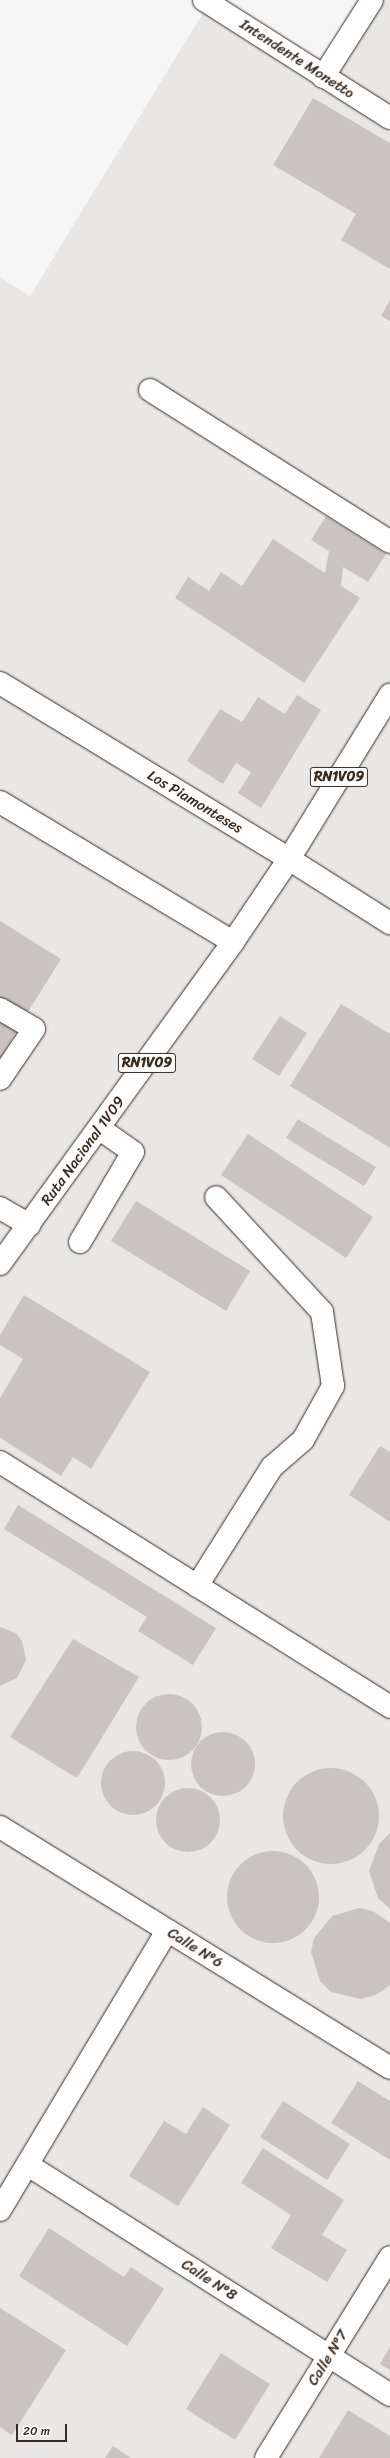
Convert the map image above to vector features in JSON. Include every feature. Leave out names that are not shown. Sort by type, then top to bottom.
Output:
[{"type":"street","name":"Intendente Monetto","points":[[204,0],[323,77],[390,118]]},
{"type":"street","points":[[323,77],[372,0]]},
{"type":"street","points":[[150,390],[390,542]]},
{"type":"street","name":"Los Piamonteses","points":[[0,683],[289,859],[390,923]]},
{"type":"street","name":"RN1V09","points":[[289,859],[390,695]]},
{"type":"street","points":[[0,802],[233,942]]},
{"type":"street","name":"Ruta Nacional 1V09","points":[[0,1264],[100,1129],[233,942],[289,859]]},
{"type":"street","points":[[0,1008],[34,1029],[0,1079]]},
{"type":"street","points":[[80,1242],[133,1152],[100,1129]]},
{"type":"street","points":[[197,1586],[272,1467],[303,1440],[333,1386],[322,1312],[216,1197]]},
{"type":"street","points":[[0,1208],[29,1225]]},
{"type":"street","points":[[0,1462],[390,1707]]},
{"type":"street","name":"Calle Nº6","points":[[0,1827],[390,2068]]},
{"type":"street","points":[[0,2210],[167,1931]]},
{"type":"street","name":"Calle Nº8","points":[[28,2165],[390,2395]]},
{"type":"street","name":"Calle Nº7","points":[[266,2458],[390,2258]]},
{"type":"shaded area","points":[[372,0],[390,0],[390,923],[0,683],[0,277],[30,296],[209,3],[323,77]]},
{"type":"shaded area","points":[[0,685],[390,926],[390,2458],[0,2458]]},
{"type":"building","points":[[313,98],[390,143],[390,269],[341,240],[356,214],[273,165]]},
{"type":"building","points":[[390,300],[390,321],[381,316]]},
{"type":"building","points":[[326,516],[386,554],[368,582],[343,567],[341,586],[360,598],[304,683],[175,598],[188,577],[209,591],[221,572],[242,586],[273,539],[325,573],[329,551],[311,540]]},
{"type":"building","points":[[297,695],[321,710],[261,808],[238,793],[251,772],[236,763],[223,784],[187,761],[220,709],[242,722],[258,697],[285,714]]},
{"type":"building","points":[[0,921],[61,959],[26,1015],[0,999]]},
{"type":"building","points":[[341,1004],[390,1034],[390,1148],[290,1086]]},
{"type":"building","points":[[280,1016],[307,1033],[279,1076],[252,1059]]},
{"type":"building","points":[[0,1018],[18,1029],[0,1059]]},
{"type":"building","points":[[298,1119],[376,1167],[364,1186],[286,1138]]},
{"type":"building","points":[[248,1134],[373,1217],[346,1258],[221,1175]]},
{"type":"building","points":[[136,1201],[250,1271],[226,1311],[111,1241]]},
{"type":"building","points":[[24,1295],[150,1372],[91,1469],[73,1457],[61,1476],[0,1438],[0,1398],[23,1359],[0,1345],[0,1335]]},
{"type":"building","points":[[380,1446],[390,1452],[390,1522],[349,1495]]},
{"type":"building","points":[[18,1505],[216,1628],[193,1665],[138,1631],[147,1617],[4,1529]]},
{"type":"building","points":[[0,1627],[16,1633],[22,1641],[26,1660],[17,1678],[0,1686]]},
{"type":"building","points":[[73,1639],[139,1677],[77,1778],[10,1737]]},
{"type":"building","points":[[169,1694],[181,1697],[192,1704],[199,1715],[202,1727],[199,1739],[192,1750],[181,1757],[169,1760],[157,1757],[146,1750],[139,1739],[136,1727],[139,1715],[146,1704],[157,1697]]},
{"type":"building","points":[[223,1732],[241,1738],[249,1746],[255,1764],[249,1782],[241,1790],[223,1796],[205,1790],[197,1782],[191,1764],[197,1746],[205,1738]]},
{"type":"building","points":[[133,1751],[151,1757],[159,1765],[165,1783],[159,1801],[151,1809],[133,1815],[115,1809],[107,1801],[101,1783],[107,1765],[115,1757]]},
{"type":"building","points":[[331,1768],[349,1772],[358,1776],[365,1782],[371,1789],[375,1798],[379,1816],[375,1834],[371,1843],[365,1850],[358,1856],[349,1860],[331,1864],[313,1860],[304,1856],[297,1850],[291,1843],[287,1834],[283,1816],[287,1798],[291,1789],[297,1782],[304,1776],[313,1772]]},
{"type":"building","points":[[182,1788],[194,1788],[211,1797],[218,1808],[220,1820],[218,1832],[211,1843],[194,1852],[182,1852],[170,1847],[161,1838],[156,1826],[156,1814],[161,1802],[170,1793]]},
{"type":"building","points":[[390,1833],[390,1909],[378,1898],[369,1871],[379,1844]]},
{"type":"building","points":[[273,1851],[291,1855],[305,1865],[315,1879],[319,1897],[315,1915],[305,1929],[291,1939],[273,1943],[255,1939],[241,1929],[231,1915],[227,1897],[231,1879],[241,1865],[255,1855]]},
{"type":"building","points":[[359,1908],[373,1911],[390,1923],[390,1985],[376,1995],[361,1999],[331,1992],[320,1981],[311,1952],[314,1938],[332,1916]]},
{"type":"building","points":[[358,2081],[390,2101],[390,2160],[331,2123]]},
{"type":"building","points":[[283,2101],[350,2144],[327,2180],[260,2137]]},
{"type":"building","points":[[203,2107],[230,2125],[178,2206],[129,2176],[164,2121],[186,2134]]},
{"type":"building","points":[[263,2148],[344,2200],[322,2235],[347,2250],[327,2282],[271,2248],[291,2215],[241,2183]]},
{"type":"building","points":[[49,2228],[124,2277],[131,2267],[164,2289],[127,2346],[19,2276]]},
{"type":"building","points":[[0,2308],[66,2350],[12,2435],[0,2427]]},
{"type":"building","points":[[390,2347],[390,2370],[380,2364]]},
{"type":"building","points":[[221,2353],[270,2384],[235,2440],[186,2409]]},
{"type":"building","points":[[348,2410],[390,2436],[390,2458],[319,2458]]},
{"type":"building","points":[[113,2446],[131,2458],[105,2458]]}]
